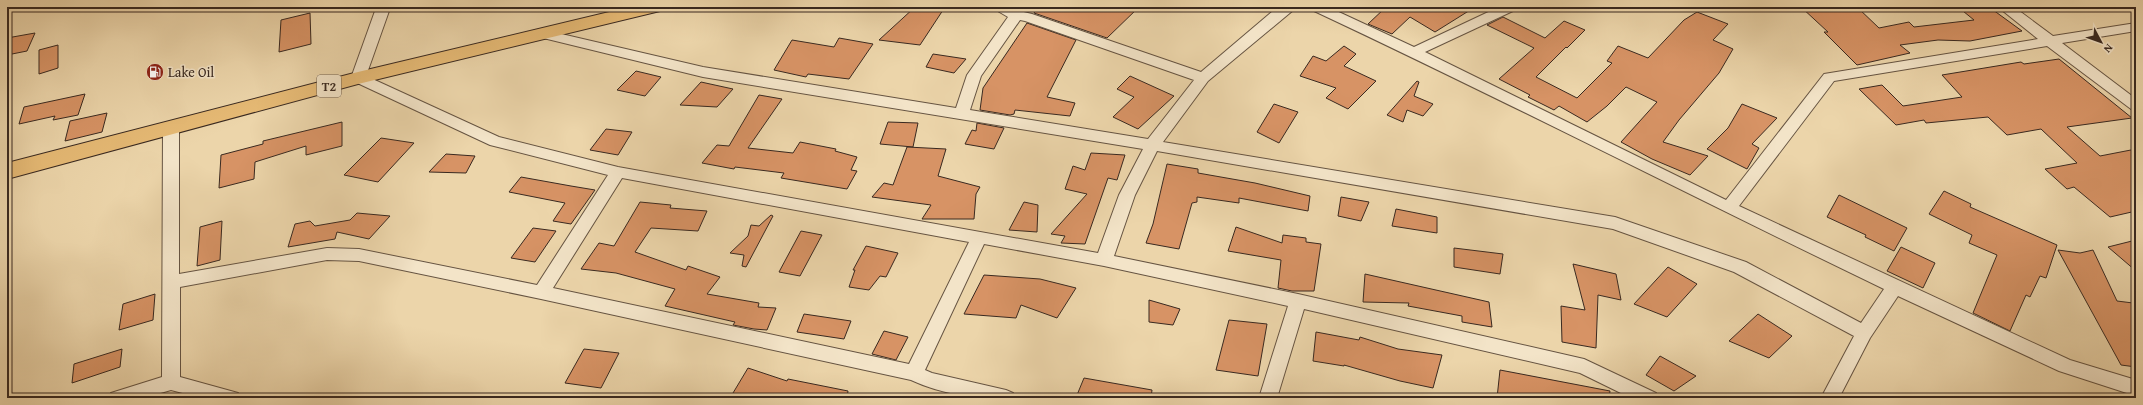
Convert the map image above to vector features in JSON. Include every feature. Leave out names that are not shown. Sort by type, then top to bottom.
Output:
[{"type":"highway","name":"T2","points":[[7,171],[358,78],[652,7]]},
{"type":"street","points":[[381,7],[382,11],[358,78],[495,141],[618,172],[1104,260],[1298,301],[1584,366],[1649,398]]},
{"type":"street","points":[[998,7],[1016,16],[1027,17],[1203,78]]},
{"type":"street","points":[[1104,260],[1127,195],[1152,145],[1203,78],[1279,13],[1290,7]]},
{"type":"street","points":[[1317,7],[1414,52],[1729,208],[1894,287],[2065,366],[2136,388]]},
{"type":"street","points":[[1414,52],[1510,7]]},
{"type":"street","points":[[2005,7],[2136,106]]},
{"type":"street","points":[[961,114],[974,75],[1016,16]]},
{"type":"street","points":[[1729,208],[1829,77],[2048,40],[2136,27]]},
{"type":"street","points":[[540,33],[703,72],[1152,145],[1615,223],[1740,267],[1864,333]]},
{"type":"street","points":[[171,128],[171,382]]},
{"type":"street","points":[[541,292],[618,172]]},
{"type":"street","points":[[914,374],[979,238]]},
{"type":"street","points":[[171,282],[327,254],[360,255],[541,292],[914,374],[929,380],[1006,398]]},
{"type":"street","points":[[1830,398],[1864,333],[1894,287]]},
{"type":"street","points":[[1268,398],[1298,301]]},
{"type":"street","points":[[118,398],[171,382],[231,398]]},
{"type":"building","points":[[915,7],[945,7],[920,45],[879,40]]},
{"type":"building","points":[[1038,7],[1139,7],[1107,38],[1034,13]]},
{"type":"building","points":[[1386,7],[1475,7],[1435,32],[1410,17],[1392,34],[1368,24]]},
{"type":"building","points":[[1801,7],[1857,7],[1879,28],[1909,22],[1914,27],[1974,20],[1958,7],[1989,7],[2022,31],[1970,41],[1938,40],[1900,45],[1910,53],[1857,65],[1824,32],[1828,32]]},
{"type":"building","points":[[1697,12],[1728,24],[1713,40],[1733,49],[1719,73],[1679,120],[1663,142],[1708,156],[1690,175],[1652,159],[1621,142],[1657,102],[1626,87],[1607,106],[1587,122],[1559,106],[1554,110],[1528,97],[1530,95],[1499,79],[1534,48],[1487,25],[1503,17],[1545,38],[1564,21],[1585,30],[1536,77],[1577,98],[1612,63],[1607,61],[1618,46],[1648,58],[1684,20]]},
{"type":"building","points":[[310,13],[311,44],[279,52],[281,20]]},
{"type":"building","points":[[1027,23],[1076,40],[1047,97],[1075,103],[1070,116],[1015,110],[1014,114],[1010,115],[980,110],[983,88]]},
{"type":"building","points":[[35,33],[27,51],[7,55],[7,38]]},
{"type":"building","points":[[839,38],[873,44],[849,79],[808,74],[806,77],[774,70],[792,40],[834,47]]},
{"type":"building","points":[[58,45],[58,68],[39,74],[39,50]]},
{"type":"building","points":[[1344,46],[1356,54],[1344,66],[1376,81],[1348,109],[1326,98],[1336,88],[1300,76],[1313,56],[1326,61]]},
{"type":"building","points":[[933,54],[966,59],[954,73],[926,67]]},
{"type":"building","points":[[2059,59],[2132,118],[2067,127],[2100,156],[2136,149],[2136,211],[2110,217],[2074,187],[2067,189],[2045,169],[2077,163],[2041,129],[2007,135],[1988,117],[1926,123],[1924,120],[1896,125],[1859,89],[1882,85],[1903,106],[1962,97],[1942,75],[2021,62],[2024,64]]},
{"type":"building","points":[[636,71],[661,77],[645,96],[617,90]]},
{"type":"building","points":[[1130,76],[1174,96],[1138,129],[1113,117],[1134,97],[1117,89]]},
{"type":"building","points":[[1417,81],[1419,82],[1414,96],[1433,104],[1423,116],[1407,110],[1403,122],[1387,115]]},
{"type":"building","points":[[701,82],[733,89],[717,107],[680,105]]},
{"type":"building","points":[[85,94],[78,115],[53,120],[55,116],[19,124],[24,107]]},
{"type":"building","points":[[759,95],[782,99],[748,148],[793,153],[800,142],[836,149],[835,151],[857,157],[851,170],[857,171],[847,189],[781,178],[784,173],[735,167],[734,169],[702,163],[717,145],[729,146]]},
{"type":"building","points":[[1274,104],[1298,112],[1279,143],[1257,132]]},
{"type":"building","points":[[1742,104],[1777,118],[1752,144],[1759,148],[1747,169],[1707,149],[1728,128]]},
{"type":"building","points":[[107,113],[102,132],[65,141],[70,121]]},
{"type":"building","points":[[342,122],[342,146],[306,155],[306,146],[255,162],[254,179],[219,188],[221,155],[263,144],[263,141]]},
{"type":"building","points":[[888,122],[918,123],[913,147],[880,144]]},
{"type":"building","points":[[977,123],[1004,128],[994,149],[965,144],[972,130],[976,131]]},
{"type":"building","points":[[606,129],[632,132],[618,155],[590,150]]},
{"type":"building","points":[[381,138],[414,143],[378,182],[344,175]]},
{"type":"building","points":[[907,147],[946,149],[938,176],[980,187],[976,194],[974,219],[922,219],[931,205],[872,197],[884,183],[893,185]]},
{"type":"building","points":[[1091,153],[1125,155],[1117,180],[1108,178],[1085,244],[1061,243],[1065,236],[1051,234],[1087,194],[1065,189],[1073,166],[1085,170]]},
{"type":"building","points":[[446,154],[475,156],[466,173],[429,172]]},
{"type":"building","points":[[1167,164],[1198,169],[1198,173],[1255,183],[1310,196],[1308,211],[1239,198],[1239,203],[1197,197],[1197,202],[1192,203],[1179,249],[1146,243],[1153,224]]},
{"type":"building","points":[[521,177],[595,190],[571,224],[553,221],[565,203],[509,192]]},
{"type":"building","points":[[1944,191],[1971,204],[1970,207],[2057,245],[2046,278],[2040,276],[2030,297],[2026,295],[2010,331],[1973,313],[1997,255],[1969,243],[1972,235],[1929,214]]},
{"type":"building","points":[[1839,195],[1907,228],[1894,251],[1865,237],[1866,235],[1827,217]]},
{"type":"building","points":[[1341,197],[1369,202],[1361,221],[1338,216]]},
{"type":"building","points":[[640,202],[671,205],[670,208],[707,211],[698,231],[651,228],[635,252],[686,270],[688,266],[720,277],[707,294],[759,303],[758,307],[776,308],[767,330],[733,325],[735,322],[665,306],[675,289],[616,273],[581,269],[599,243],[614,246]]},
{"type":"building","points":[[1024,202],[1038,205],[1037,232],[1009,230]]},
{"type":"building","points":[[1396,209],[1437,217],[1437,233],[1392,226]]},
{"type":"building","points":[[357,213],[390,216],[369,239],[337,232],[335,239],[288,247],[295,224],[310,221],[315,226],[350,220]]},
{"type":"building","points":[[771,215],[773,216],[746,267],[742,266],[744,255],[730,253],[748,236],[751,225],[759,226]]},
{"type":"building","points":[[222,221],[220,260],[197,266],[200,227]]},
{"type":"building","points":[[1236,227],[1282,243],[1283,235],[1306,238],[1306,242],[1321,244],[1314,291],[1292,291],[1278,288],[1281,260],[1228,251]]},
{"type":"building","points":[[533,228],[556,231],[535,262],[511,258]]},
{"type":"building","points":[[801,231],[822,235],[800,276],[779,272]]},
{"type":"building","points":[[2136,240],[2136,271],[2108,247]]},
{"type":"building","points":[[866,246],[898,253],[886,277],[880,276],[869,290],[849,287],[855,270],[853,270]]},
{"type":"building","points":[[1901,247],[1935,263],[1923,288],[1887,271]]},
{"type":"building","points":[[1454,248],[1503,254],[1500,274],[1454,267]]},
{"type":"building","points":[[2058,250],[2080,253],[2093,250],[2117,301],[2133,303],[2136,308],[2136,367],[2121,365]]},
{"type":"building","points":[[1573,264],[1616,274],[1621,300],[1598,295],[1596,348],[1562,342],[1561,306],[1585,310]]},
{"type":"building","points":[[1668,267],[1697,284],[1667,317],[1634,304]]},
{"type":"building","points":[[1365,274],[1489,302],[1492,327],[1462,322],[1462,316],[1408,306],[1409,303],[1363,302]]},
{"type":"building","points":[[984,275],[1040,279],[1076,288],[1057,318],[1021,305],[1016,318],[964,314]]},
{"type":"building","points":[[155,294],[153,320],[119,330],[123,304]]},
{"type":"building","points":[[1149,300],[1180,309],[1173,325],[1149,322]]},
{"type":"building","points":[[804,314],[851,321],[844,339],[797,332]]},
{"type":"building","points":[[1758,314],[1792,336],[1769,358],[1729,341]]},
{"type":"building","points":[[1229,320],[1267,324],[1258,376],[1216,370]]},
{"type":"building","points":[[884,331],[908,337],[896,360],[872,354]]},
{"type":"building","points":[[1316,332],[1359,340],[1360,337],[1398,349],[1442,355],[1433,388],[1400,381],[1344,365],[1313,361]]},
{"type":"building","points":[[122,349],[120,367],[72,383],[74,364]]},
{"type":"building","points":[[584,349],[619,353],[601,388],[565,383]]},
{"type":"building","points":[[1660,356],[1696,376],[1674,391],[1646,375]]},
{"type":"building","points":[[748,368],[787,381],[788,379],[848,391],[847,398],[730,398]]},
{"type":"building","points":[[1500,370],[1610,391],[1609,398],[1497,398]]},
{"type":"building","points":[[1084,378],[1152,390],[1151,398],[1095,398],[1077,395]]},
{"type":"place","name":"Lake Oil","points":[[155,72]]}]
